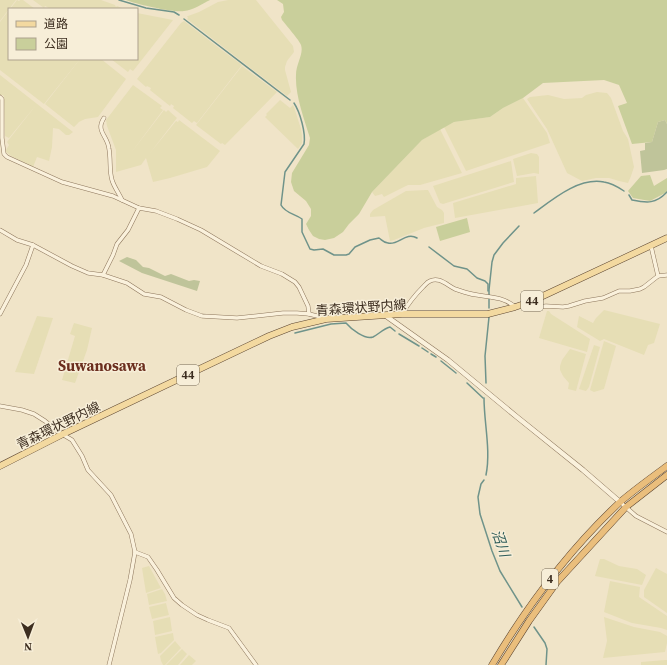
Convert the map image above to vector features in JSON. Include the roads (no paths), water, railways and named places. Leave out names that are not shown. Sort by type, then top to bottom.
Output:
[{"type":"highway","name":"4","points":[[492,665],[524,614],[563,562],[620,502],[667,466]]},
{"type":"highway","name":"4","points":[[501,665],[529,621],[557,582],[626,507],[667,475]]},
{"type":"main road","name":"青森環状野内線","points":[[0,466],[63,434],[269,336],[292,327],[326,319],[402,314],[488,314],[500,312],[552,292],[667,238]]},
{"type":"street","points":[[0,98],[2,99],[2,138],[4,154],[62,182],[113,196],[139,208],[156,211],[201,230],[261,266],[282,274],[295,282],[308,306],[309,314]]},
{"type":"street","points":[[104,118],[100,126],[109,148],[111,178],[122,200]]},
{"type":"street","points":[[103,275],[117,244],[128,230],[139,208]]},
{"type":"street","points":[[0,230],[17,240],[33,244],[72,266],[88,273],[103,275],[127,283],[144,294],[161,297],[186,310],[202,316],[237,318],[283,313],[309,314],[326,319]]},
{"type":"street","points":[[0,314],[26,265],[33,244]]},
{"type":"street","points":[[651,246],[658,276]]},
{"type":"street","points":[[402,314],[415,294],[430,281],[435,280],[440,280],[455,289],[466,293],[501,299],[518,306],[531,308],[546,306],[563,307],[584,300],[603,298],[619,291],[640,289],[658,276],[667,275]]},
{"type":"street","points":[[386,316],[448,360],[583,470],[636,516],[667,532]]},
{"type":"street","points":[[0,406],[34,414],[72,440],[82,456],[88,470],[110,494],[131,534],[135,552],[130,580],[109,665]]},
{"type":"street","points":[[135,552],[148,557],[174,598],[182,605],[197,615],[229,628],[256,665]]},
{"type":"waterway","points":[[119,0],[146,8],[174,12],[179,15]]},
{"type":"waterway","points":[[184,19],[290,100]]},
{"type":"waterway","points":[[294,103],[302,123],[304,144],[285,172],[281,205],[288,212],[302,219],[302,232],[310,249],[323,249],[334,255],[346,255],[349,254],[355,247],[370,240],[379,238],[385,242],[392,243],[409,236],[417,238]]},
{"type":"waterway","points":[[534,213],[567,190],[585,183],[595,181],[607,183],[615,185],[624,191]]},
{"type":"waterway","points":[[629,195],[632,200],[651,202],[659,199],[667,192]]},
{"type":"waterway","points":[[489,308],[489,290],[494,255],[519,226]]},
{"type":"waterway","points":[[429,247],[454,266],[467,269],[477,278],[485,281],[488,284],[488,291]]},
{"type":"waterway","name":"沼川","points":[[486,383],[485,356],[489,317]]},
{"type":"waterway","points":[[295,333],[331,324],[346,323],[355,331],[370,338],[390,327],[395,331]]},
{"type":"waterway","points":[[399,334],[419,346]]},
{"type":"waterway","points":[[422,348],[428,352]]},
{"type":"waterway","points":[[431,354],[436,357]]},
{"type":"waterway","points":[[441,361],[456,373]]},
{"type":"waterway","points":[[467,383],[483,398]]},
{"type":"waterway","name":"沼川","points":[[484,398],[488,446],[486,475]]},
{"type":"waterway","name":"沼川","points":[[484,480],[481,484],[478,497],[480,514],[500,571],[522,607]]},
{"type":"waterway","name":"沼川","points":[[534,627],[545,643],[547,649],[546,665]]},
{"type":"district","name":"Suwanosawa","points":[[102,366]]}]
